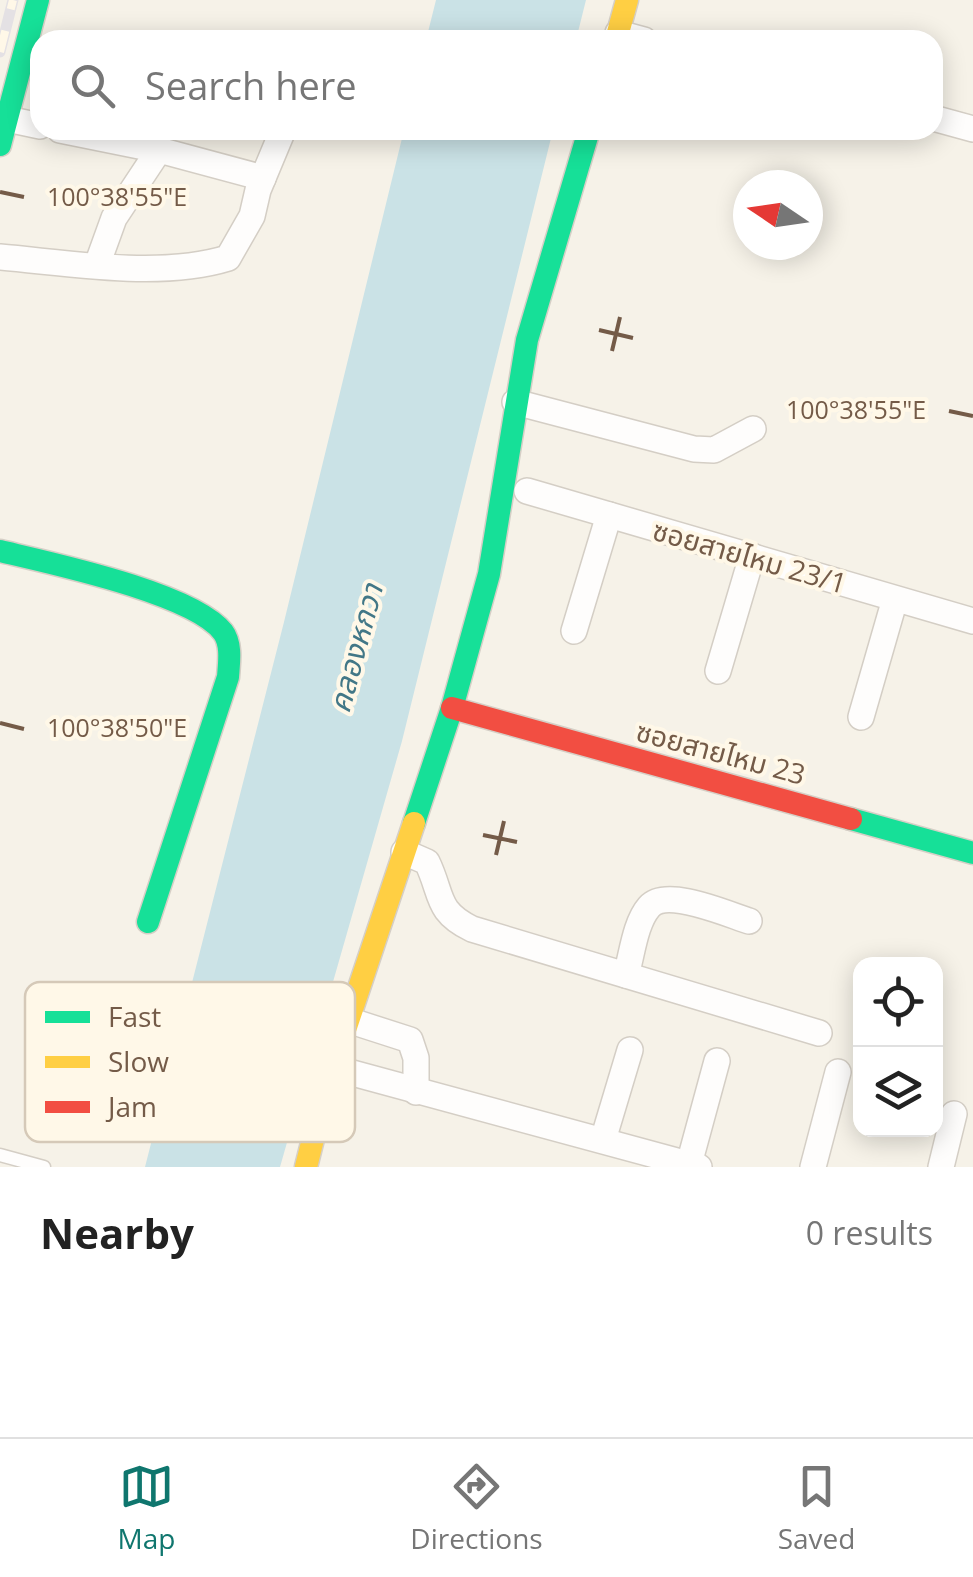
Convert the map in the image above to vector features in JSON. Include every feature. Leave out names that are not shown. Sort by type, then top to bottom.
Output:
[{"type":"street","points":[[30,30],[38,0]]},
{"type":"street","points":[[619,30],[627,0]]},
{"type":"street","points":[[30,30],[3,132],[30,128]]},
{"type":"street","points":[[943,121],[973,129]]},
{"type":"street","points":[[110,140],[263,178]]},
{"type":"street","points":[[0,257],[172,266],[228,258],[244,234],[280,140]]},
{"type":"street","points":[[355,1008],[452,708],[488,574],[527,340],[586,140]]},
{"type":"street","points":[[97,265],[114,218],[159,150]]},
{"type":"street","points":[[514,402],[694,450],[714,450],[753,429]]},
{"type":"street","name":"ซอยสายไหม 23/1","points":[[526,491],[973,621]]},
{"type":"street","points":[[574,632],[609,516]]},
{"type":"street","points":[[0,551],[54,563],[186,606],[214,621],[224,633],[230,652],[228,677],[148,922]]},
{"type":"street","points":[[718,671],[752,556]]},
{"type":"street","points":[[862,717],[895,599]]},
{"type":"street","name":"ซอยสายไหม 23","points":[[452,708],[973,853]]},
{"type":"street","points":[[404,852],[427,862],[442,908],[452,919],[472,929],[819,1034]]},
{"type":"street","points":[[626,976],[644,916],[652,903],[678,900],[749,921]]},
{"type":"street","points":[[355,1022],[410,1040],[416,1058],[416,1092]]},
{"type":"street","points":[[603,1140],[630,1050]]},
{"type":"street","points":[[355,1074],[694,1165],[717,1061]]},
{"type":"street","points":[[813,1167],[838,1072]]},
{"type":"street","points":[[941,1167],[954,1114]]},
{"type":"street","points":[[306,1167],[313,1142]]},
{"type":"lane","points":[[0,1155],[44,1167]]},
{"type":"water","points":[[436,0],[586,0],[578,30],[428,30]]},
{"type":"water","name":"คลองหกวา","points":[[402,140],[551,140],[402,741],[333,982],[192,982]]},
{"type":"water","points":[[151,1142],[287,1142],[280,1167],[145,1167]]},
{"type":"railway","points":[[0,52],[13,0]]},
{"type":"traffic: fast","points":[[30,30],[38,0]]},
{"type":"traffic: fast","points":[[0,145],[30,31]]},
{"type":"traffic: fast","points":[[414,823],[452,708],[489,574],[527,340],[586,140]]},
{"type":"traffic: fast","points":[[0,551],[152,592],[207,618],[228,642],[228,677],[148,922]]},
{"type":"traffic: fast","points":[[851,819],[973,853]]},
{"type":"traffic: slow","points":[[619,30],[627,0]]},
{"type":"traffic: slow","points":[[355,1000],[414,823]]},
{"type":"traffic: slow","points":[[306,1167],[312,1142]]},
{"type":"traffic: jam","points":[[452,708],[851,819]]}]
